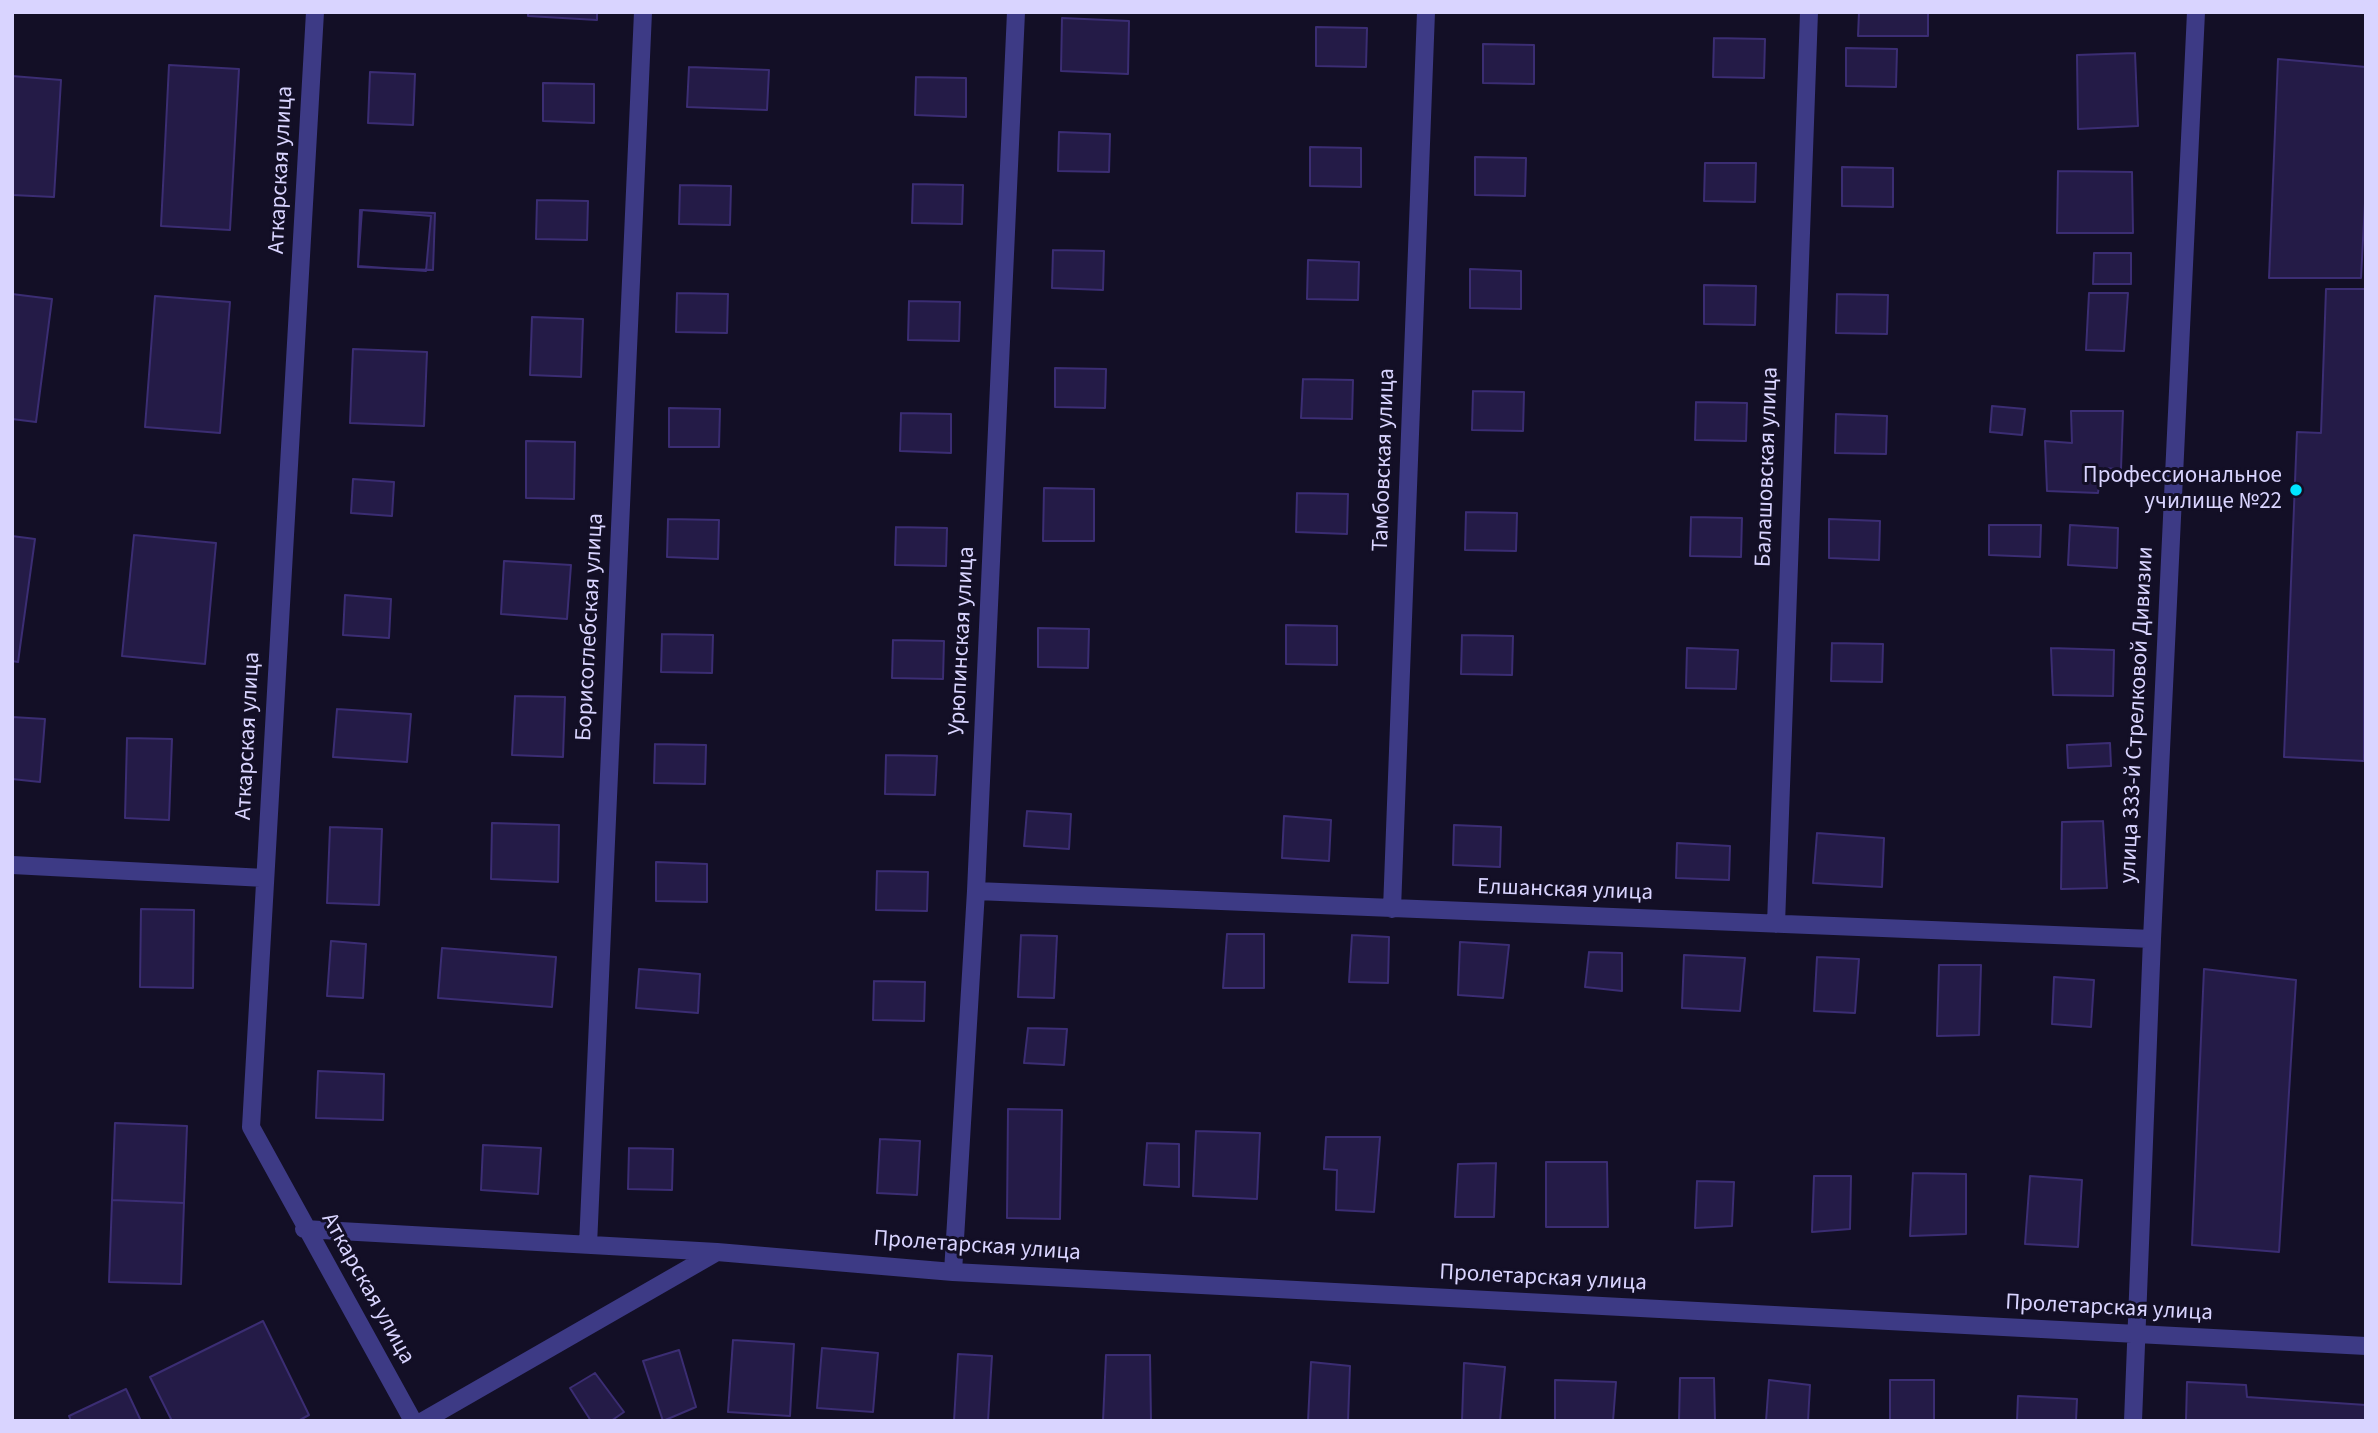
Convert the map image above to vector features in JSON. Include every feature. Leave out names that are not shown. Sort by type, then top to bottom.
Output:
[{"type":"street","name":"Аткарская улица","points":[[315,12],[251,1127],[304,1228],[413,1421]]},
{"type":"street","name":"Борисоглебская улица","points":[[588,1245],[643,12]]},
{"type":"street","name":"Урюпинская улица","points":[[953,1272],[976,891],[1016,12]]},
{"type":"street","name":"Тамбовская улица","points":[[1392,909],[1426,12]]},
{"type":"street","name":"Балашовская улица","points":[[1776,924],[1809,12]]},
{"type":"street","name":"улица 333-й Стрелковой Дивизии","points":[[2133,1421],[2152,939],[2196,12]]},
{"type":"street","points":[[12,865],[265,878]]},
{"type":"street","name":"Елшанская улица","points":[[976,891],[2152,939]]},
{"type":"street","name":"Пролетарская улица","points":[[304,1228],[718,1252],[953,1272],[2366,1346]]},
{"type":"street","points":[[423,1421],[718,1252]]},
{"type":"building","points":[[528,12],[597,12],[597,20],[528,16]]},
{"type":"building","points":[[1859,12],[1928,12],[1928,36],[1858,36]]},
{"type":"building","points":[[1062,18],[1129,21],[1128,74],[1061,71]]},
{"type":"building","points":[[1316,27],[1367,28],[1366,67],[1316,66]]},
{"type":"building","points":[[1714,38],[1765,39],[1764,78],[1713,77]]},
{"type":"building","points":[[1483,44],[1534,45],[1534,84],[1483,83]]},
{"type":"building","points":[[1846,48],[1897,49],[1896,87],[1846,86]]},
{"type":"building","points":[[2135,53],[2138,126],[2078,129],[2077,55]]},
{"type":"building","points":[[2278,59],[2366,67],[2366,184],[2361,278],[2269,278]]},
{"type":"building","points":[[169,65],[239,69],[230,230],[161,226]]},
{"type":"building","points":[[689,67],[769,70],[767,110],[687,107]]},
{"type":"building","points":[[370,72],[415,74],[413,125],[368,123]]},
{"type":"building","points":[[12,76],[61,80],[54,197],[12,195]]},
{"type":"building","points":[[916,77],[966,78],[966,117],[915,115]]},
{"type":"building","points":[[543,83],[594,84],[594,123],[543,121]]},
{"type":"building","points":[[1059,132],[1110,134],[1109,172],[1058,171]]},
{"type":"building","points":[[1310,147],[1361,148],[1361,187],[1310,186]]},
{"type":"building","points":[[1475,157],[1526,158],[1525,196],[1475,195]]},
{"type":"building","points":[[1705,163],[1756,163],[1755,202],[1704,201]]},
{"type":"building","points":[[1842,167],[1893,168],[1893,207],[1842,206]]},
{"type":"building","points":[[2058,171],[2132,172],[2133,233],[2057,233]]},
{"type":"building","points":[[913,184],[963,185],[962,224],[912,223]]},
{"type":"building","points":[[680,185],[731,186],[730,225],[679,224]]},
{"type":"building","points":[[537,200],[588,201],[587,240],[536,239]]},
{"type":"building","points":[[360,210],[435,213],[433,270],[358,267]]},
{"type":"building","points":[[362,210],[431,216],[426,271],[358,266]]},
{"type":"building","points":[[1053,250],[1104,251],[1103,290],[1052,288]]},
{"type":"building","points":[[2094,253],[2131,253],[2131,284],[2093,284]]},
{"type":"building","points":[[1308,260],[1359,262],[1358,300],[1307,299]]},
{"type":"building","points":[[1470,269],[1521,271],[1521,309],[1470,308]]},
{"type":"building","points":[[1704,285],[1756,286],[1755,325],[1704,324]]},
{"type":"building","points":[[2326,289],[2366,289],[2364,761],[2284,757],[2297,432],[2321,433]]},
{"type":"building","points":[[677,293],[728,294],[727,333],[676,332]]},
{"type":"building","points":[[2089,293],[2128,293],[2124,351],[2086,350]]},
{"type":"building","points":[[12,294],[52,299],[36,422],[12,419]]},
{"type":"building","points":[[1837,294],[1888,295],[1887,334],[1836,333]]},
{"type":"building","points":[[155,296],[230,302],[220,433],[145,427]]},
{"type":"building","points":[[909,301],[960,302],[959,341],[908,340]]},
{"type":"building","points":[[532,317],[583,319],[581,377],[530,375]]},
{"type":"building","points":[[353,349],[427,352],[424,426],[350,423]]},
{"type":"building","points":[[1055,368],[1106,369],[1105,408],[1055,407]]},
{"type":"building","points":[[1303,379],[1353,380],[1352,419],[1301,418]]},
{"type":"building","points":[[1473,391],[1524,392],[1523,431],[1472,430]]},
{"type":"building","points":[[1696,402],[1747,403],[1746,441],[1695,440]]},
{"type":"building","points":[[1992,406],[2025,409],[2022,435],[1990,432]]},
{"type":"building","points":[[669,408],[720,409],[719,447],[669,447]]},
{"type":"building","points":[[2071,411],[2123,411],[2121,469],[2101,468],[2098,493],[2047,491],[2045,441],[2072,443]]},
{"type":"building","points":[[901,413],[951,414],[951,453],[900,451]]},
{"type":"building","points":[[1836,414],[1887,416],[1886,454],[1835,453]]},
{"type":"building","points":[[526,441],[575,442],[574,499],[526,498]]},
{"type":"building","points":[[353,479],[394,482],[392,516],[351,513]]},
{"type":"building","points":[[1044,488],[1094,489],[1094,541],[1043,541]]},
{"type":"building","points":[[1297,493],[1348,494],[1347,534],[1296,532]]},
{"type":"building","points":[[1466,512],[1517,513],[1516,551],[1465,550]]},
{"type":"building","points":[[1691,517],[1742,518],[1741,557],[1690,556]]},
{"type":"building","points":[[668,519],[719,520],[718,559],[667,557]]},
{"type":"building","points":[[1829,519],[1880,521],[1879,560],[1829,558]]},
{"type":"building","points":[[1989,525],[2041,525],[2040,557],[1989,555]]},
{"type":"building","points":[[2070,525],[2118,528],[2117,568],[2068,565]]},
{"type":"building","points":[[896,527],[947,528],[946,566],[895,565]]},
{"type":"building","points":[[134,535],[216,543],[205,664],[122,656]]},
{"type":"building","points":[[12,536],[35,539],[18,662],[12,661]]},
{"type":"building","points":[[504,561],[571,565],[567,619],[501,614]]},
{"type":"building","points":[[345,595],[391,599],[389,638],[343,635]]},
{"type":"building","points":[[1286,625],[1337,626],[1337,665],[1286,664]]},
{"type":"building","points":[[1038,628],[1089,629],[1088,668],[1038,667]]},
{"type":"building","points":[[662,634],[713,635],[712,673],[661,672]]},
{"type":"building","points":[[1462,635],[1513,636],[1512,675],[1461,674]]},
{"type":"building","points":[[893,640],[944,641],[943,679],[892,678]]},
{"type":"building","points":[[1832,643],[1883,644],[1882,682],[1831,681]]},
{"type":"building","points":[[1687,648],[1738,650],[1736,689],[1686,688]]},
{"type":"building","points":[[2051,648],[2114,650],[2113,696],[2053,695]]},
{"type":"building","points":[[515,696],[565,697],[563,757],[512,755]]},
{"type":"building","points":[[337,709],[411,714],[407,762],[333,757]]},
{"type":"building","points":[[12,717],[45,719],[40,782],[12,779]]},
{"type":"building","points":[[127,738],[172,739],[169,820],[125,818]]},
{"type":"building","points":[[2110,743],[2111,766],[2068,768],[2067,745]]},
{"type":"building","points":[[655,744],[706,745],[705,784],[654,783]]},
{"type":"building","points":[[886,755],[937,756],[935,795],[885,794]]},
{"type":"building","points":[[1027,811],[1071,814],[1069,849],[1024,846]]},
{"type":"building","points":[[1284,816],[1331,820],[1329,861],[1282,858]]},
{"type":"building","points":[[2103,821],[2107,888],[2061,889],[2062,822]]},
{"type":"building","points":[[492,823],[559,825],[558,882],[491,879]]},
{"type":"building","points":[[1454,825],[1501,827],[1500,867],[1453,865]]},
{"type":"building","points":[[330,827],[382,829],[379,905],[327,903]]},
{"type":"building","points":[[1817,833],[1884,838],[1882,887],[1813,883]]},
{"type":"building","points":[[1677,843],[1730,846],[1729,880],[1676,878]]},
{"type":"building","points":[[656,862],[707,864],[707,902],[656,901]]},
{"type":"building","points":[[877,871],[928,872],[927,911],[876,910]]},
{"type":"building","points":[[141,909],[194,910],[193,988],[140,987]]},
{"type":"building","points":[[1227,934],[1264,934],[1264,988],[1223,988]]},
{"type":"building","points":[[1021,935],[1057,936],[1054,998],[1018,997]]},
{"type":"building","points":[[1352,935],[1389,937],[1388,983],[1349,982]]},
{"type":"building","points":[[331,941],[366,944],[363,998],[327,996]]},
{"type":"building","points":[[1460,942],[1509,945],[1503,998],[1458,995]]},
{"type":"building","points":[[442,948],[556,957],[552,1007],[438,998]]},
{"type":"building","points":[[1589,952],[1622,953],[1622,991],[1585,987]]},
{"type":"building","points":[[1684,955],[1745,958],[1740,1011],[1682,1008]]},
{"type":"building","points":[[1817,957],[1859,959],[1855,1013],[1814,1011]]},
{"type":"building","points":[[1939,965],[1981,965],[1979,1035],[1937,1036]]},
{"type":"building","points":[[639,969],[700,974],[698,1013],[636,1008]]},
{"type":"building","points":[[2204,969],[2296,980],[2279,1252],[2192,1245]]},
{"type":"building","points":[[2054,977],[2094,980],[2091,1027],[2052,1024]]},
{"type":"building","points":[[874,981],[925,982],[924,1021],[873,1020]]},
{"type":"building","points":[[1028,1028],[1067,1029],[1064,1065],[1024,1063]]},
{"type":"building","points":[[318,1071],[384,1074],[383,1120],[316,1118]]},
{"type":"building","points":[[1008,1109],[1062,1110],[1060,1219],[1007,1218]]},
{"type":"building","points":[[115,1123],[187,1126],[184,1203],[112,1200]]},
{"type":"building","points":[[1196,1131],[1260,1133],[1257,1199],[1193,1196]]},
{"type":"building","points":[[1326,1137],[1380,1137],[1374,1212],[1336,1210],[1337,1170],[1324,1169]]},
{"type":"building","points":[[880,1139],[920,1141],[917,1195],[877,1193]]},
{"type":"building","points":[[1147,1143],[1179,1144],[1179,1187],[1144,1185]]},
{"type":"building","points":[[483,1145],[541,1148],[538,1194],[481,1190]]},
{"type":"building","points":[[629,1148],[673,1149],[672,1190],[628,1189]]},
{"type":"building","points":[[1546,1162],[1607,1162],[1608,1227],[1546,1227]]},
{"type":"building","points":[[1496,1163],[1494,1217],[1455,1217],[1458,1164]]},
{"type":"building","points":[[1913,1173],[1966,1174],[1966,1234],[1910,1236]]},
{"type":"building","points":[[1814,1176],[1851,1176],[1850,1229],[1812,1232]]},
{"type":"building","points":[[2030,1176],[2082,1180],[2078,1247],[2025,1244]]},
{"type":"building","points":[[1697,1181],[1734,1182],[1732,1226],[1695,1228]]},
{"type":"building","points":[[112,1200],[184,1203],[181,1284],[109,1282]]},
{"type":"building","points":[[263,1321],[309,1415],[298,1421],[172,1421],[150,1377]]},
{"type":"building","points":[[733,1340],[794,1344],[790,1416],[728,1412]]},
{"type":"building","points":[[822,1348],[878,1353],[873,1412],[817,1408]]},
{"type":"building","points":[[679,1350],[696,1407],[663,1421],[643,1361]]},
{"type":"building","points":[[958,1354],[992,1356],[988,1421],[954,1421]]},
{"type":"building","points":[[1106,1355],[1150,1355],[1151,1421],[1103,1421]]},
{"type":"building","points":[[1311,1362],[1350,1366],[1348,1421],[1308,1421]]},
{"type":"building","points":[[1464,1363],[1505,1367],[1500,1421],[1462,1421]]},
{"type":"building","points":[[595,1373],[624,1412],[611,1421],[591,1421],[570,1388]]},
{"type":"building","points":[[1680,1378],[1714,1378],[1715,1421],[1679,1421]]},
{"type":"building","points":[[1555,1380],[1616,1382],[1613,1421],[1555,1421]]},
{"type":"building","points":[[1769,1380],[1810,1385],[1808,1421],[1766,1421]]},
{"type":"building","points":[[1890,1380],[1934,1380],[1934,1421],[1890,1421]]},
{"type":"building","points":[[2187,1382],[2246,1385],[2247,1397],[2366,1405],[2366,1421],[2186,1421]]},
{"type":"building","points":[[126,1389],[141,1421],[71,1421],[69,1416]]},
{"type":"building","points":[[2018,1396],[2077,1399],[2076,1421],[2017,1421]]},
{"type":"place","name":"Профессиональное училище №22","points":[[2296,490]]}]
